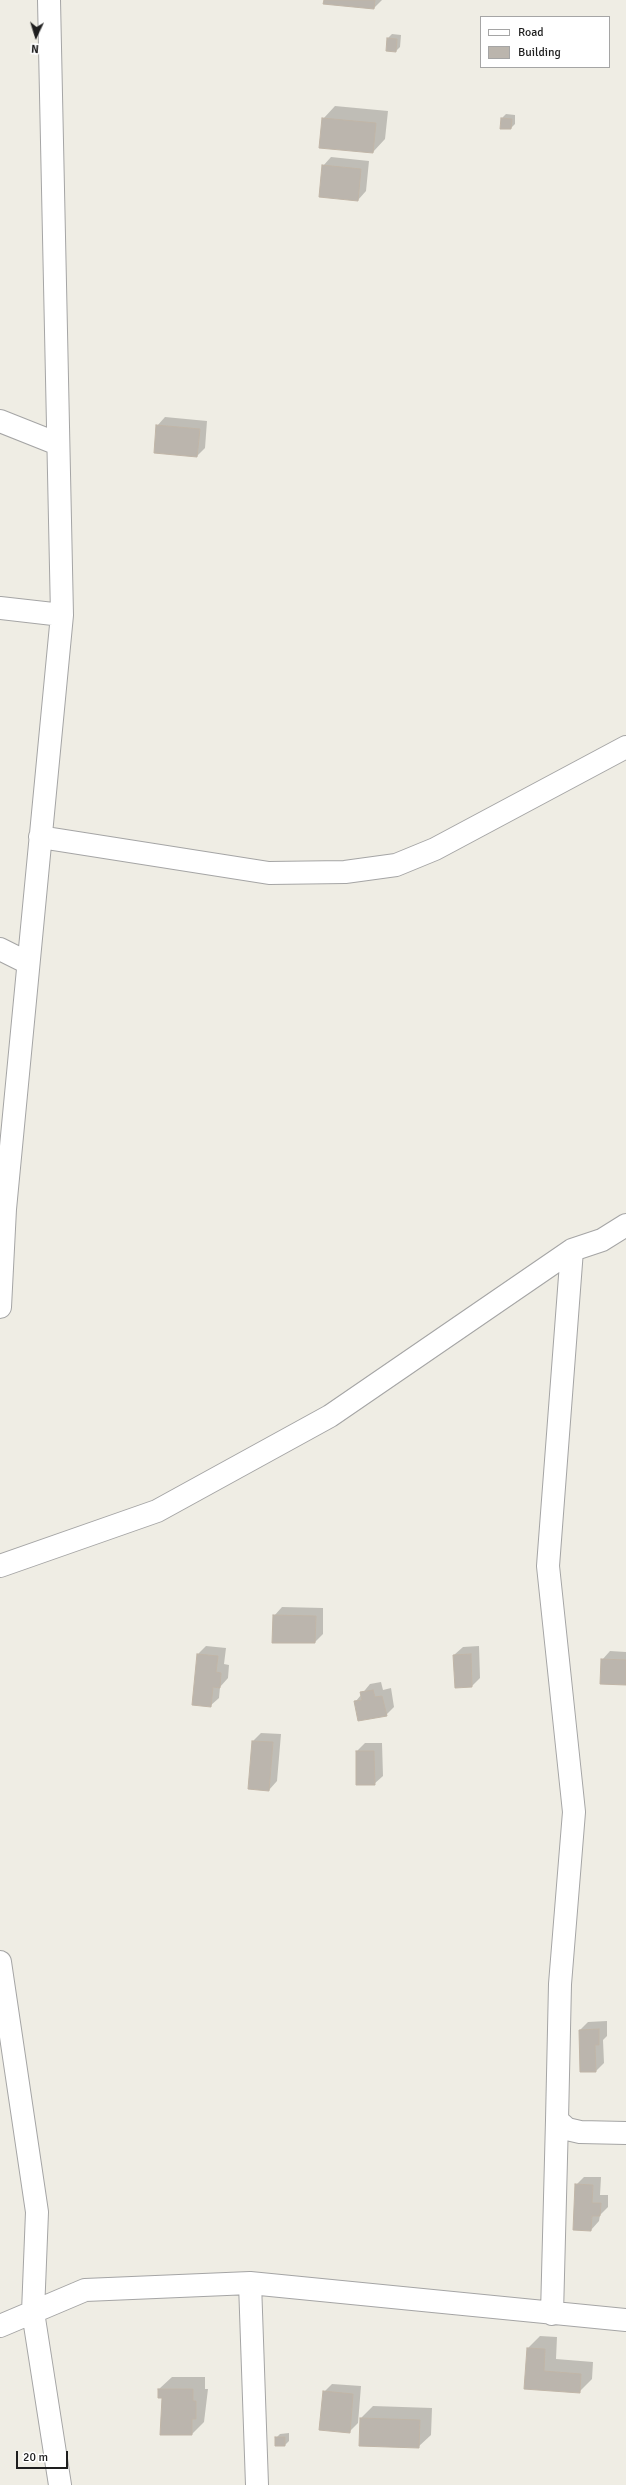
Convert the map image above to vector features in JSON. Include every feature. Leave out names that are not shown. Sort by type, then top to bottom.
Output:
[{"type":"street","points":[[0,1307],[5,1209],[62,615],[49,0]]},
{"type":"street","points":[[0,421],[58,444]]},
{"type":"street","points":[[0,608],[62,615]]},
{"type":"street","points":[[40,837],[269,873],[345,872],[396,865],[434,849],[626,747]]},
{"type":"street","points":[[0,949],[28,963]]},
{"type":"street","points":[[0,1566],[157,1511],[330,1416],[572,1250],[602,1240],[626,1225]]},
{"type":"street","points":[[552,2314],[560,1984],[574,1812],[548,1566],[572,1250]]},
{"type":"street","points":[[0,1962],[4,2008],[37,2212],[33,2312],[60,2485]]},
{"type":"street","points":[[557,2120],[567,2129],[580,2132],[626,2133]]},
{"type":"street","points":[[250,2284],[257,2485]]},
{"type":"street","points":[[0,2326],[85,2290],[250,2284],[626,2320]]},
{"type":"building","points":[[324,0],[375,0],[374,9],[323,4]]},
{"type":"building","points":[[387,38],[397,39],[396,52],[386,51]]},
{"type":"building","points":[[322,118],[376,123],[373,153],[319,148]]},
{"type":"building","points":[[501,118],[512,119],[511,129],[500,129]]},
{"type":"building","points":[[322,165],[361,169],[358,201],[319,197]]},
{"type":"building","points":[[156,425],[200,429],[197,457],[154,453]]},
{"type":"building","points":[[273,1615],[316,1616],[315,1643],[272,1643]]},
{"type":"building","points":[[197,1654],[218,1656],[216,1672],[221,1673],[220,1688],[213,1687],[211,1707],[192,1705]]},
{"type":"building","points":[[471,1654],[472,1687],[455,1688],[453,1655]]},
{"type":"building","points":[[601,1659],[626,1660],[626,1685],[600,1684]]},
{"type":"building","points":[[373,1690],[375,1697],[382,1696],[387,1716],[358,1721],[354,1701],[362,1700],[360,1692]]},
{"type":"building","points":[[252,1741],[273,1742],[269,1791],[248,1789]]},
{"type":"building","points":[[356,1751],[374,1751],[375,1785],[356,1785]]},
{"type":"building","points":[[599,2029],[599,2045],[595,2045],[596,2072],[580,2072],[579,2030]]},
{"type":"building","points":[[575,2184],[593,2185],[592,2203],[601,2203],[600,2216],[592,2216],[591,2231],[573,2230]]},
{"type":"building","points":[[527,2348],[545,2349],[544,2371],[581,2374],[580,2393],[524,2389]]},
{"type":"building","points":[[158,2389],[193,2389],[193,2401],[196,2401],[196,2419],[192,2419],[192,2435],[160,2435],[162,2398],[158,2398]]},
{"type":"building","points":[[323,2391],[353,2394],[350,2433],[319,2430]]},
{"type":"building","points":[[360,2418],[420,2420],[419,2448],[359,2446]]},
{"type":"building","points":[[275,2437],[285,2437],[285,2446],[275,2446]]}]
